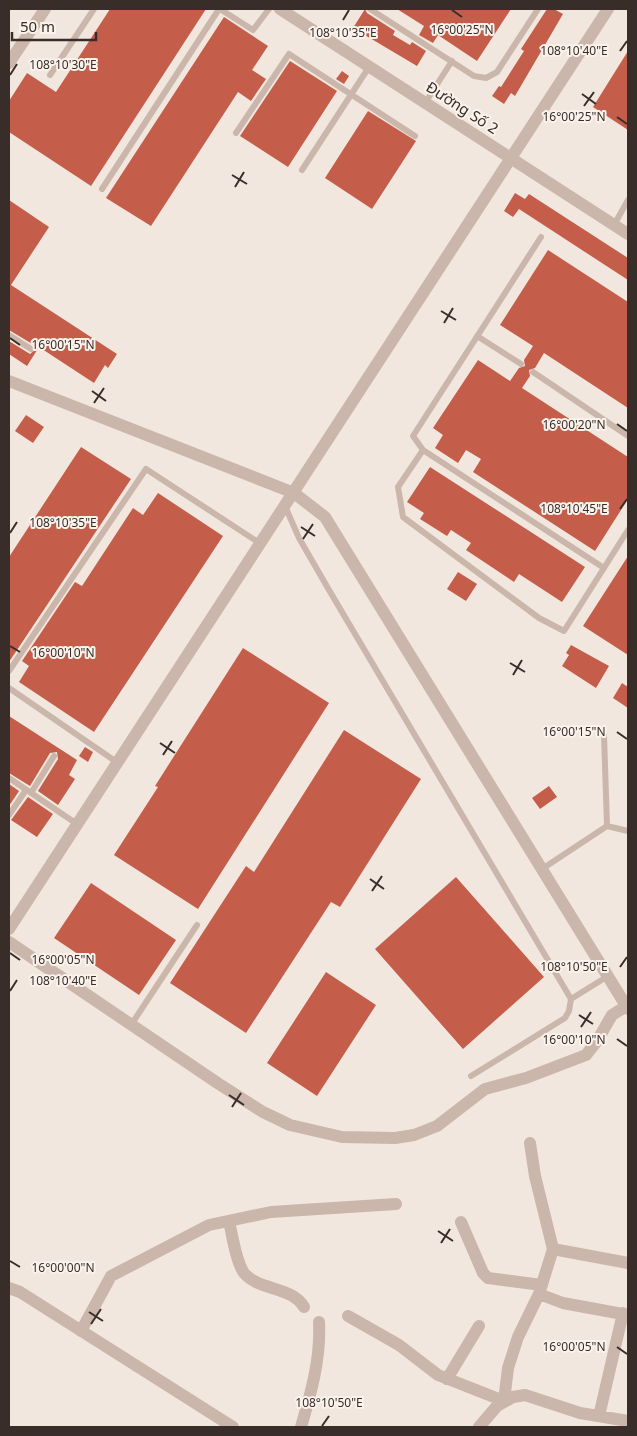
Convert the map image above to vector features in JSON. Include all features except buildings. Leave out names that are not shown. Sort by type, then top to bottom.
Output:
[{"type":"street","points":[[9,63],[44,9]]},
{"type":"street","name":"Đường Số 2","points":[[280,9],[628,234]]},
{"type":"street","points":[[9,929],[608,9]]},
{"type":"street","points":[[9,381],[294,493],[324,517],[628,1007],[612,1015],[597,1041],[586,1055],[526,1078],[485,1089],[445,1121],[414,1135],[372,1139],[342,1137],[290,1125],[263,1112],[218,1084],[9,942]]},
{"type":"street","points":[[504,1401],[508,1368],[518,1337],[541,1290],[553,1249],[535,1176],[530,1143]]},
{"type":"street","points":[[81,1331],[111,1276],[208,1224],[271,1212],[396,1204]]},
{"type":"street","points":[[228,1221],[245,1274],[294,1298],[304,1306]]},
{"type":"street","points":[[461,1222],[488,1278],[541,1290],[563,1303],[626,1314],[599,1416]]},
{"type":"street","points":[[553,1249],[628,1263]]},
{"type":"street","points":[[9,1288],[20,1292],[233,1427]]},
{"type":"street","points":[[348,1316],[394,1342],[430,1370],[504,1401]]},
{"type":"street","points":[[301,1427],[317,1360],[320,1339],[319,1322]]},
{"type":"street","points":[[448,1379],[479,1326]]},
{"type":"street","points":[[479,1427],[496,1406],[504,1401],[526,1395],[580,1413],[628,1420]]},
{"type":"lane","points":[[50,75],[94,9]]},
{"type":"lane","points":[[102,189],[220,9],[253,30],[269,9]]},
{"type":"lane","points":[[370,9],[474,76],[486,78],[497,72],[538,9]]},
{"type":"lane","points":[[236,134],[289,54],[415,136]]},
{"type":"lane","points":[[425,103],[452,61]]},
{"type":"lane","points":[[302,170],[368,67]]},
{"type":"lane","points":[[614,225],[628,200]]},
{"type":"lane","points":[[541,237],[413,436],[424,450],[604,568]]},
{"type":"lane","points":[[9,335],[32,349]]},
{"type":"lane","points":[[477,336],[521,364]]},
{"type":"lane","points":[[532,372],[628,436]]},
{"type":"lane","points":[[424,450],[398,487],[402,517],[539,618],[564,631],[628,531]]},
{"type":"lane","points":[[9,671],[146,469],[261,544]]},
{"type":"lane","points":[[285,506],[299,538],[329,590],[571,999],[569,1012],[565,1018],[471,1076]]},
{"type":"lane","points":[[9,688],[118,762]]},
{"type":"lane","points":[[604,735],[607,826]]},
{"type":"lane","points":[[9,815],[54,756]]},
{"type":"lane","points":[[9,778],[77,824]]},
{"type":"lane","points":[[542,869],[607,826],[628,831]]},
{"type":"lane","points":[[131,1025],[197,926]]},
{"type":"lane","points":[[571,999],[608,976]]}]
